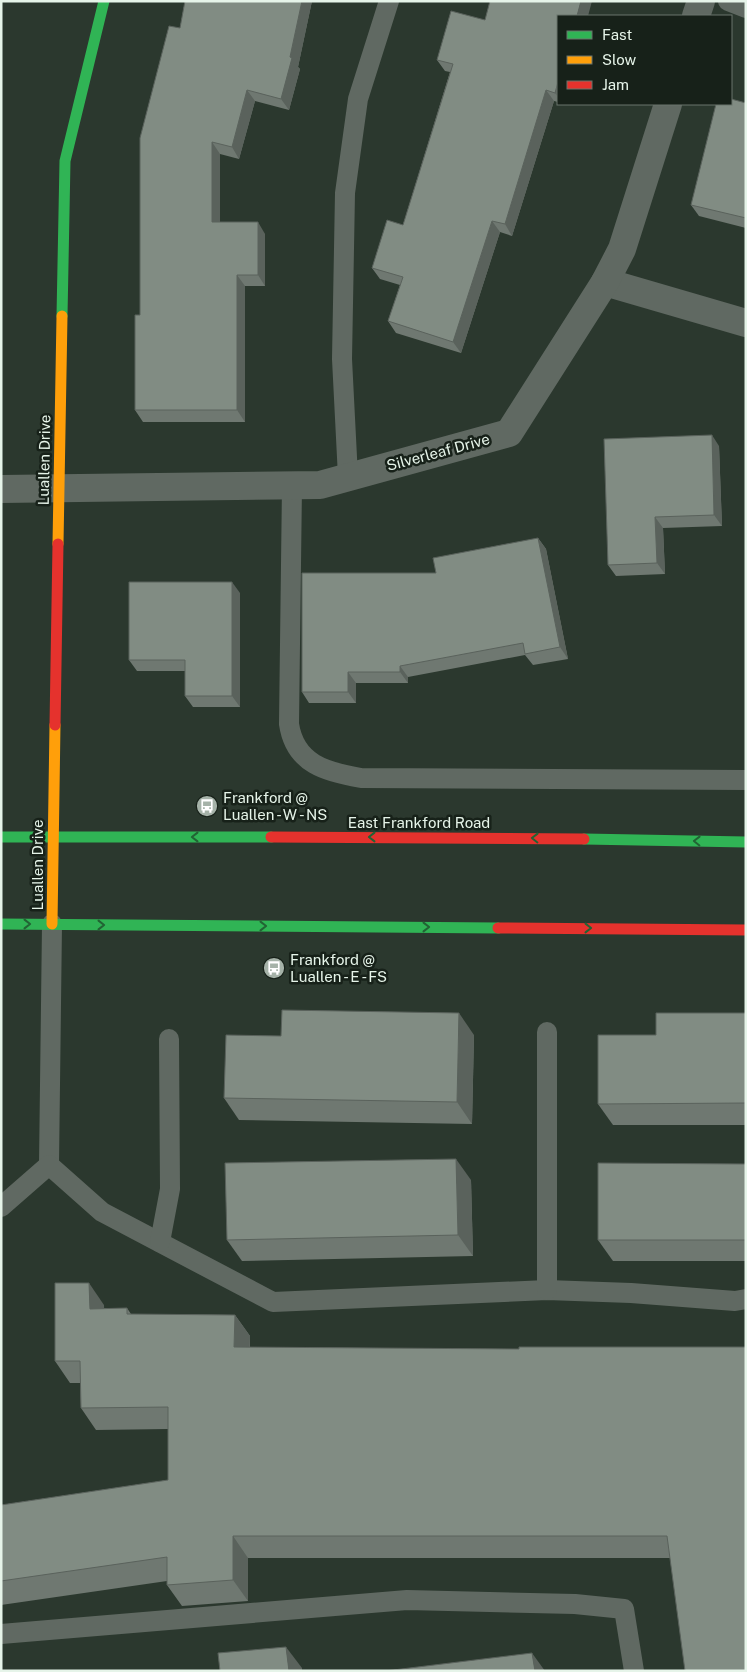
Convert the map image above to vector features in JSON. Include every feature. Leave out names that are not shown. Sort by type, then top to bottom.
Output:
[{"type":"main road","name":"Luallen Drive","points":[[52,924],[65,161],[104,1]]},
{"type":"main road","name":"East Frankford Road","points":[[1,837],[498,837],[746,842]]},
{"type":"main road","points":[[1,924],[746,930]]},
{"type":"street","points":[[696,15],[701,1]]},
{"type":"street","name":"Silverleaf Drive","points":[[1,488],[58,489],[320,484],[509,433],[605,282],[622,249],[668,105]]},
{"type":"street","points":[[605,282],[746,324]]},
{"type":"lane","points":[[348,476],[342,359],[345,193],[358,99],[389,1]]},
{"type":"lane","points":[[728,1],[746,8]]},
{"type":"lane","points":[[292,484],[288,724],[291,741],[308,760],[330,772],[361,778],[746,780]]},
{"type":"lane","points":[[1,1207],[49,1165],[52,924]]},
{"type":"lane","points":[[547,1032],[547,1290]]},
{"type":"lane","points":[[160,1242],[170,1189],[169,1040]]},
{"type":"lane","points":[[49,1165],[102,1212],[273,1302],[547,1290],[631,1292],[735,1301],[746,1299]]},
{"type":"lane","points":[[1,1634],[407,1600],[574,1604],[624,1609],[634,1671]]},
{"type":"building","points":[[185,1],[302,1],[290,57],[292,58],[281,99],[247,90],[232,147],[212,142],[212,222],[258,222],[258,275],[237,275],[237,410],[135,410],[135,315],[140,315],[140,138],[169,26],[180,28]]},
{"type":"building","points":[[490,1],[581,1],[577,15],[557,15],[557,86],[555,93],[546,90],[505,224],[492,221],[453,342],[388,321],[403,277],[372,268],[387,220],[403,225],[453,64],[437,60],[451,11],[485,20]]},
{"type":"building","points":[[732,99],[746,103],[746,218],[691,205],[716,105],[732,105]]},
{"type":"building","points":[[712,435],[714,515],[655,517],[657,563],[608,565],[604,439]]},
{"type":"building","points":[[538,538],[560,647],[525,654],[523,643],[400,666],[400,672],[348,672],[348,692],[302,692],[302,573],[436,573],[433,558]]},
{"type":"building","points":[[129,582],[232,582],[232,696],[185,696],[185,660],[129,660]]},
{"type":"building","points":[[282,1010],[459,1013],[457,1102],[224,1098],[226,1035],[281,1036]]},
{"type":"building","points":[[656,1013],[746,1013],[746,1103],[598,1104],[598,1035],[656,1035]]},
{"type":"building","points":[[456,1159],[458,1235],[227,1240],[225,1163]]},
{"type":"building","points":[[598,1163],[746,1164],[746,1240],[598,1240]]},
{"type":"building","points":[[55,1283],[89,1283],[90,1309],[127,1308],[127,1314],[235,1315],[234,1347],[519,1349],[519,1347],[746,1347],[746,1671],[685,1671],[667,1536],[233,1536],[233,1580],[167,1585],[167,1557],[1,1581],[1,1505],[168,1480],[168,1407],[81,1408],[80,1361],[55,1361]]},
{"type":"building","points":[[286,1647],[289,1671],[220,1671],[218,1653]]},
{"type":"building","points":[[532,1653],[535,1671],[385,1671]]},
{"type":"traffic: fast","points":[[62,316],[65,161],[104,1]]},
{"type":"traffic: fast","points":[[1,837],[271,837]]},
{"type":"traffic: fast","points":[[584,839],[746,842]]},
{"type":"traffic: fast","points":[[1,924],[498,928]]},
{"type":"traffic: slow","points":[[58,544],[62,316]]},
{"type":"traffic: slow","points":[[52,924],[55,725]]},
{"type":"traffic: jam","points":[[55,725],[58,544]]},
{"type":"traffic: jam","points":[[271,837],[584,839]]},
{"type":"traffic: jam","points":[[498,928],[746,930]]},
{"type":"place","name":"Frankford @ Luallen - W - NS","points":[[207,806]]},
{"type":"place","name":"Frankford @ Luallen - E - FS","points":[[274,968]]}]
